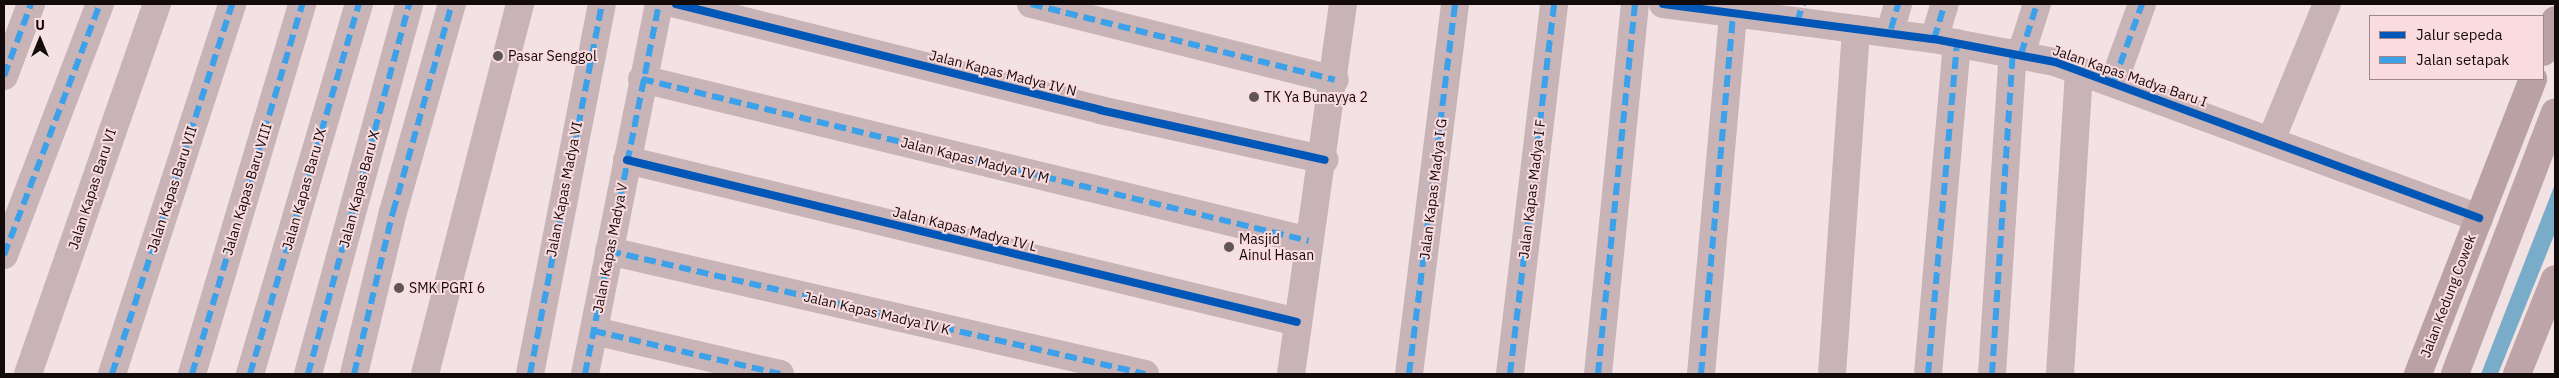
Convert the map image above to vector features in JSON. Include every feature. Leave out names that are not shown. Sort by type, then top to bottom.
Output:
[{"type":"highway","points":[[2455,374],[2555,112]]},
{"type":"highway","points":[[2517,374],[2555,279]]},
{"type":"highway","points":[[2530,374],[2555,307]]},
{"type":"main road","points":[[2544,49],[2555,20]]},
{"type":"main road","name":"Jalan Kedung Cowek","points":[[2418,374],[2533,80]]},
{"type":"street","points":[[4,76],[31,4]]},
{"type":"street","points":[[4,254],[100,4]]},
{"type":"street","name":"Jalan Kapas Baru VI","points":[[28,374],[157,4]]},
{"type":"street","name":"Jalan Kapas Baru VII","points":[[112,374],[232,4]]},
{"type":"street","name":"Jalan Kapas Baru VIII","points":[[192,374],[302,4]]},
{"type":"street","name":"Jalan Kapas Baru IX","points":[[250,374],[358,4]]},
{"type":"street","name":"Jalan Kapas Baru X","points":[[308,374],[409,4]]},
{"type":"street","points":[[354,374],[393,212],[452,4]]},
{"type":"street","points":[[425,374],[520,4]]},
{"type":"street","name":"Jalan Kapas Madya VI","points":[[530,374],[602,4]]},
{"type":"street","name":"Jalan Kapas Madya V","points":[[585,374],[642,79],[659,4]]},
{"type":"street","name":"Jalan Kapas Madya IV N","points":[[676,4],[1100,110],[1325,160]]},
{"type":"street","points":[[1031,4],[1335,80]]},
{"type":"street","points":[[1291,374],[1309,242],[1325,160],[1343,4]]},
{"type":"street","name":"Jalan Kapas Madya I G","points":[[1409,374],[1455,4]]},
{"type":"street","name":"Jalan Kapas Madya I F","points":[[1510,374],[1554,4]]},
{"type":"street","points":[[1598,374],[1635,4]]},
{"type":"street","points":[[1890,32],[1898,4]]},
{"type":"street","points":[[1928,374],[1946,41],[1945,4]]},
{"type":"street","points":[[1992,374],[2017,54],[2037,4]]},
{"type":"street","points":[[2114,81],[2142,4]]},
{"type":"street","points":[[2267,139],[2274,133],[2327,4]]},
{"type":"street","name":"Jalan Kapas Madya Baru I","points":[[1680,5],[1733,14],[1800,13],[1856,32],[1890,32],[2017,54],[2114,81],[2479,218]]},
{"type":"street","points":[[1702,374],[1733,14]]},
{"type":"street","points":[[1832,374],[1856,32]]},
{"type":"street","points":[[2060,374],[2079,71]]},
{"type":"street","name":"Jalan Kapas Madya IV M","points":[[642,79],[1309,242]]},
{"type":"street","name":"Jalan Kapas Madya IV L","points":[[626,160],[1297,322]]},
{"type":"street","name":"Jalan Kapas Madya IV K","points":[[609,251],[1145,374]]},
{"type":"street","points":[[594,331],[780,374]]},
{"type":"water","points":[[2555,184],[2555,233],[2498,374],[2481,374]]},
{"type":"marked path","points":[[4,76],[31,4]]},
{"type":"marked path","points":[[4,255],[100,4]]},
{"type":"marked path","points":[[112,374],[232,4]]},
{"type":"marked path","points":[[192,374],[302,4]]},
{"type":"marked path","points":[[250,374],[359,4]]},
{"type":"marked path","points":[[308,374],[409,4]]},
{"type":"marked path","points":[[354,374],[393,212],[452,4]]},
{"type":"marked path","points":[[530,374],[602,4]]},
{"type":"marked path","points":[[585,374],[659,4]]},
{"type":"marked path","points":[[1031,4],[1335,80]]},
{"type":"marked path","points":[[1409,374],[1455,4]]},
{"type":"marked path","points":[[1510,374],[1554,4]]},
{"type":"marked path","points":[[1598,374],[1635,4]]},
{"type":"marked path","points":[[1797,22],[1803,4]]},
{"type":"marked path","points":[[1891,29],[1898,4]]},
{"type":"marked path","points":[[1934,39],[1945,4]]},
{"type":"marked path","points":[[2021,54],[2037,4]]},
{"type":"marked path","points":[[2114,81],[2142,4]]},
{"type":"marked path","points":[[1701,374],[1733,13]]},
{"type":"marked path","points":[[1928,374],[1957,43]]},
{"type":"marked path","points":[[1992,374],[2013,53]]},
{"type":"marked path","points":[[642,79],[1309,241]]},
{"type":"marked path","points":[[609,251],[1145,374]]},
{"type":"marked path","points":[[594,331],[780,374]]},
{"type":"cycle path","points":[[676,4],[1100,110],[1325,160]]},
{"type":"cycle path","points":[[1663,4],[1934,39],[2055,62],[2479,218]]},
{"type":"cycle path","points":[[627,160],[1297,322]]},
{"type":"place","name":"Pasar Senggol","points":[[498,56]]},
{"type":"place","name":"TK Ya Bunayya 2","points":[[1254,97]]},
{"type":"place","name":"Masjid Ainul Hasan","points":[[1229,247]]},
{"type":"place","name":"SMK PGRI 6","points":[[399,288]]}]
